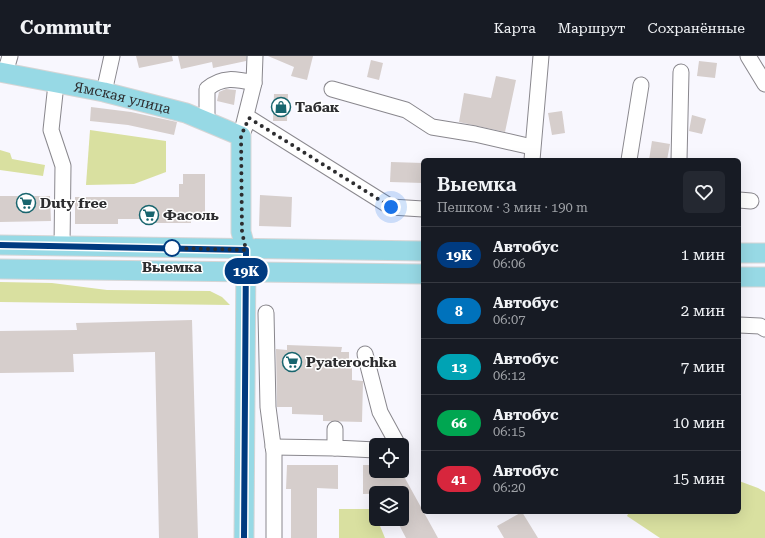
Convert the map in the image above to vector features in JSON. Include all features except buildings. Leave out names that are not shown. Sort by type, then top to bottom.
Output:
[{"type":"main road","name":"Ямская улица","points":[[5,67],[56,84],[104,92],[186,113],[241,136]]},
{"type":"main road","points":[[241,136],[242,232],[246,250],[244,538]]},
{"type":"main road","points":[[0,245],[246,250],[421,251]]},
{"type":"main road","points":[[741,253],[765,253]]},
{"type":"main road","points":[[0,269],[421,274]]},
{"type":"main road","points":[[741,277],[765,278]]},
{"type":"street","points":[[104,92],[112,56]]},
{"type":"street","points":[[241,136],[254,83],[255,56]]},
{"type":"street","points":[[332,89],[406,110],[432,127],[475,134],[532,153],[541,56]]},
{"type":"street","points":[[748,56],[765,84]]},
{"type":"street","points":[[679,158],[681,72]]},
{"type":"street","points":[[207,122],[207,89],[214,83],[228,79],[254,83]]},
{"type":"street","points":[[56,84],[51,130],[63,166],[62,246]]},
{"type":"street","points":[[629,158],[641,85]]},
{"type":"street","points":[[241,136],[249,118],[391,207],[421,209]]},
{"type":"street","points":[[266,313],[268,407],[273,447],[274,538]]},
{"type":"street","points":[[741,325],[760,326],[765,329]]},
{"type":"street","points":[[365,354],[380,412],[394,438]]},
{"type":"street","points":[[245,408],[268,407]]},
{"type":"street","points":[[335,429],[335,448]]},
{"type":"street","points":[[273,447],[369,450]]},
{"type":"green space","points":[[90,130],[166,141],[166,172],[134,184],[86,185]]},
{"type":"green space","points":[[0,150],[10,153],[12,159],[45,165],[43,176],[0,170]]},
{"type":"green space","points":[[0,282],[52,283],[107,290],[210,291],[222,297],[230,305],[0,302]]},
{"type":"green space","points":[[741,482],[765,492],[765,538],[660,538],[627,516],[628,514],[741,514]]},
{"type":"green space","points":[[339,509],[369,509],[369,526],[380,526],[385,538],[339,538]]},
{"type":"bus line","name":"19К","points":[[0,245],[246,250],[244,538]]},
{"type":"place","name":"Табак","points":[[281,107]]},
{"type":"place","name":"Duty free","points":[[26,203]]},
{"type":"place","name":"Фасоль","points":[[149,215]]},
{"type":"place","name":"Выемка","points":[[172,248]]},
{"type":"place","name":"Pyaterochka","points":[[292,362]]},
{"type":"route","points":[[172,248],[246,250],[242,232],[241,136],[249,118],[391,207]]}]
